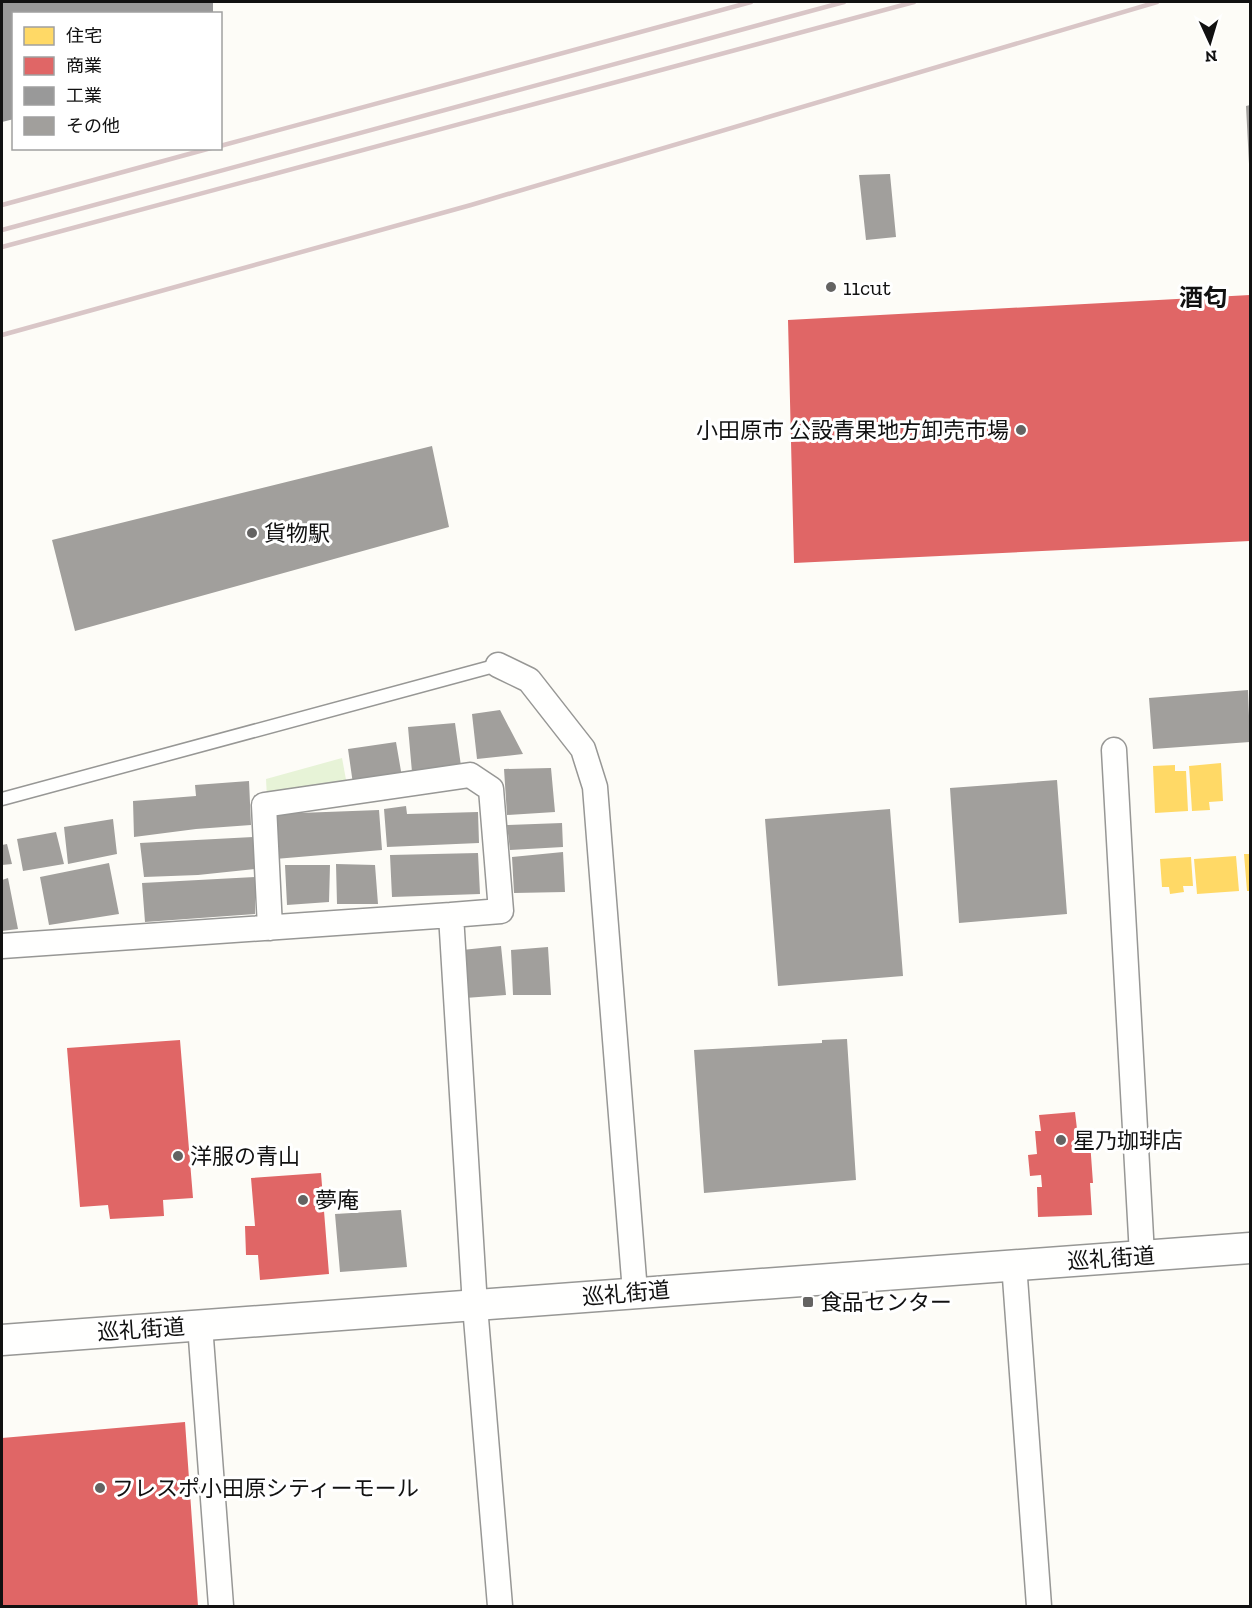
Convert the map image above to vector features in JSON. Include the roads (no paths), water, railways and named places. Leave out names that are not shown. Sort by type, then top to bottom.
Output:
[{"type":"street","points":[[498,665],[529,680],[583,749],[595,787],[635,1292]]},
{"type":"street","points":[[1114,750],[1142,1256]]},
{"type":"street","points":[[2,946],[270,928],[501,911],[491,789],[470,775],[264,805],[270,928]]},
{"type":"street","points":[[451,915],[475,1306],[500,1606]]},
{"type":"street","name":"巡礼街道","points":[[2,1340],[1251,1248]]},
{"type":"street","points":[[1014,1264],[1039,1606]]},
{"type":"street","points":[[200,1324],[221,1606]]},
{"type":"lane","points":[[2,799],[498,665]]},
{"type":"railway","points":[[222,145],[751,2]]},
{"type":"railway","points":[[2,230],[844,2]]},
{"type":"railway","points":[[2,247],[914,2]]},
{"type":"railway","points":[[2,335],[471,205],[1157,2]]},
{"type":"railway","points":[[2,205],[204,150]]},
{"type":"place","name":"11cut","points":[[831,287]]},
{"type":"place","name":"小田原市 公設青果地方卸売市場","points":[[1021,430]]},
{"type":"place","name":"貨物駅","points":[[252,533]]},
{"type":"place","name":"星乃珈琲店","points":[[1061,1140]]},
{"type":"place","name":"洋服の青山","points":[[178,1156]]},
{"type":"place","name":"夢庵","points":[[303,1200]]},
{"type":"place","name":"食品センター","points":[[808,1302]]},
{"type":"place","name":"フレスポ小田原シティーモール","points":[[100,1488]]},
{"type":"district","name":"酒匂","points":[[1203,298]]}]
